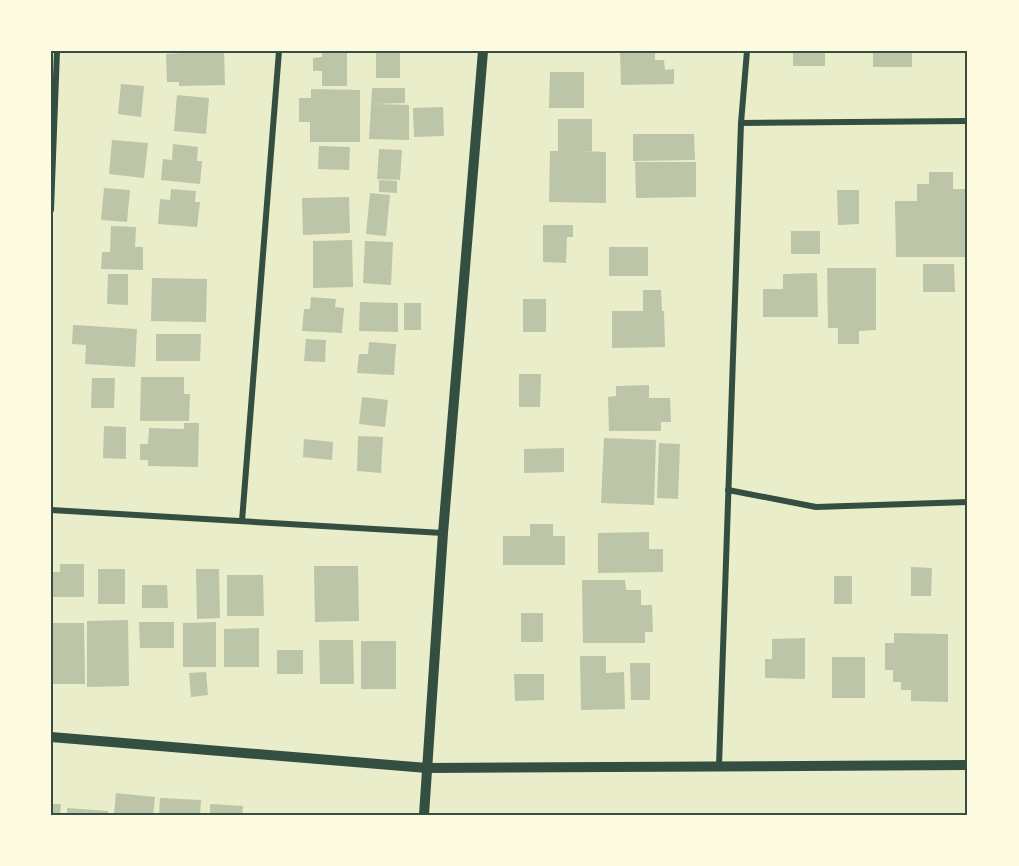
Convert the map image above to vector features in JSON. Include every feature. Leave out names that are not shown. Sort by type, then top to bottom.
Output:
[{"type":"street","points":[[51,210],[54,80],[57,51]]},
{"type":"street","points":[[242,521],[279,51]]},
{"type":"street","points":[[424,815],[443,532],[483,51]]},
{"type":"street","points":[[719,766],[741,123],[747,51]]},
{"type":"street","points":[[741,123],[968,121]]},
{"type":"street","points":[[728,490],[816,507],[968,502]]},
{"type":"street","points":[[51,510],[443,532]]},
{"type":"street","points":[[51,737],[427,768],[968,765]]},
{"type":"building","points":[[182,51],[224,51],[225,85],[179,86],[179,82],[167,82],[166,54],[183,53]]},
{"type":"building","points":[[322,51],[347,51],[347,86],[322,86],[322,71],[313,71],[313,58],[322,57]]},
{"type":"building","points":[[376,51],[400,51],[400,78],[376,78]]},
{"type":"building","points":[[620,51],[655,51],[655,60],[664,60],[665,70],[674,69],[674,84],[621,85]]},
{"type":"building","points":[[793,51],[825,51],[825,66],[793,66]]},
{"type":"building","points":[[873,51],[912,51],[912,67],[873,67]]},
{"type":"building","points":[[550,72],[584,72],[584,108],[549,108]]},
{"type":"building","points":[[121,84],[144,86],[141,117],[118,114]]},
{"type":"building","points":[[372,88],[405,88],[405,103],[376,104],[409,105],[409,140],[369,139]]},
{"type":"building","points":[[311,89],[360,90],[360,142],[310,142],[310,122],[299,122],[299,98],[311,98]]},
{"type":"building","points":[[177,95],[209,98],[206,134],[174,131]]},
{"type":"building","points":[[443,107],[444,136],[414,137],[413,108]]},
{"type":"building","points":[[558,119],[592,119],[592,151],[581,151],[606,152],[606,203],[549,202],[550,151],[558,151]]},
{"type":"building","points":[[633,134],[694,134],[695,160],[633,161]]},
{"type":"building","points":[[112,140],[148,143],[144,178],[109,174]]},
{"type":"building","points":[[173,144],[198,147],[197,161],[202,161],[200,184],[161,180],[163,159],[172,160]]},
{"type":"building","points":[[319,146],[350,147],[349,170],[318,169]]},
{"type":"building","points":[[379,149],[402,150],[400,180],[377,179]]},
{"type":"building","points":[[635,162],[696,162],[696,197],[636,198]]},
{"type":"building","points":[[929,172],[953,172],[953,189],[966,189],[967,257],[896,257],[895,201],[917,201],[917,184],[929,184]]},
{"type":"building","points":[[379,180],[397,181],[397,193],[379,192]]},
{"type":"building","points":[[104,188],[130,190],[127,222],[101,220]]},
{"type":"building","points":[[171,189],[196,191],[195,202],[200,202],[197,227],[158,224],[160,199],[170,200]]},
{"type":"building","points":[[837,190],[859,190],[859,224],[838,225]]},
{"type":"building","points":[[370,193],[390,195],[386,236],[366,234]]},
{"type":"building","points":[[349,197],[350,233],[303,235],[302,198]]},
{"type":"building","points":[[543,225],[573,225],[573,237],[567,237],[566,263],[543,262]]},
{"type":"building","points":[[111,226],[136,227],[135,247],[143,247],[143,270],[101,269],[102,252],[110,252]]},
{"type":"building","points":[[791,231],[820,231],[820,254],[791,254]]},
{"type":"building","points":[[352,240],[353,287],[313,288],[313,241]]},
{"type":"building","points":[[365,241],[393,242],[391,285],[363,283]]},
{"type":"building","points":[[609,247],[648,247],[648,276],[609,276]]},
{"type":"building","points":[[923,264],[954,264],[955,292],[923,292]]},
{"type":"building","points":[[827,268],[876,268],[876,330],[859,331],[859,344],[838,344],[838,328],[828,328]]},
{"type":"building","points":[[817,273],[818,317],[763,317],[763,289],[783,289],[783,274]]},
{"type":"building","points":[[108,274],[128,274],[128,305],[107,304]]},
{"type":"building","points":[[152,278],[207,279],[206,322],[151,321]]},
{"type":"building","points":[[643,290],[661,290],[665,347],[612,348],[612,311],[643,311]]},
{"type":"building","points":[[311,297],[336,299],[335,307],[344,308],[342,333],[302,331],[304,309],[310,309]]},
{"type":"building","points":[[523,299],[546,299],[546,332],[523,332]]},
{"type":"building","points":[[360,302],[398,303],[398,332],[359,331]]},
{"type":"building","points":[[404,303],[421,303],[421,330],[404,330]]},
{"type":"building","points":[[73,325],[137,329],[135,367],[85,364],[86,345],[72,344]]},
{"type":"building","points":[[156,334],[201,334],[200,361],[156,361]]},
{"type":"building","points":[[306,339],[326,340],[325,362],[304,361]]},
{"type":"building","points":[[369,342],[396,344],[394,375],[357,373],[359,354],[368,354]]},
{"type":"building","points":[[519,374],[541,374],[540,407],[519,407]]},
{"type":"building","points":[[141,377],[184,377],[184,394],[190,394],[189,421],[140,421]]},
{"type":"building","points":[[92,378],[115,378],[114,408],[91,408]]},
{"type":"building","points":[[649,385],[649,398],[670,398],[671,422],[661,422],[661,431],[609,431],[608,397],[616,396],[616,386]]},
{"type":"building","points":[[362,397],[388,400],[385,427],[359,424]]},
{"type":"building","points":[[184,423],[199,423],[198,467],[148,466],[148,460],[140,460],[140,444],[148,444],[149,428],[184,429]]},
{"type":"building","points":[[104,426],[126,427],[126,459],[103,458]]},
{"type":"building","points":[[358,436],[383,437],[381,473],[357,471]]},
{"type":"building","points":[[604,438],[656,440],[654,505],[601,503]]},
{"type":"building","points":[[304,439],[333,442],[332,460],[303,457]]},
{"type":"building","points":[[659,443],[680,444],[678,499],[657,498]]},
{"type":"building","points":[[564,448],[564,472],[524,473],[524,449]]},
{"type":"building","points":[[530,524],[553,524],[553,536],[565,536],[565,565],[503,565],[503,536],[530,536]]},
{"type":"building","points":[[649,532],[649,549],[663,549],[663,572],[598,573],[598,533]]},
{"type":"building","points":[[60,564],[84,564],[84,597],[51,597],[51,572],[60,572]]},
{"type":"building","points":[[314,566],[358,566],[359,621],[315,622]]},
{"type":"building","points":[[911,567],[932,568],[931,596],[911,596]]},
{"type":"building","points":[[98,569],[125,569],[125,604],[98,604]]},
{"type":"building","points":[[196,569],[219,569],[220,618],[197,619]]},
{"type":"building","points":[[227,575],[263,575],[264,616],[227,616]]},
{"type":"building","points":[[834,576],[852,576],[852,604],[834,604]]},
{"type":"building","points":[[582,580],[625,580],[626,590],[641,590],[641,605],[652,605],[653,632],[645,632],[645,643],[583,643]]},
{"type":"building","points":[[142,585],[167,585],[168,608],[142,608]]},
{"type":"building","points":[[521,613],[543,613],[543,642],[521,642]]},
{"type":"building","points":[[128,620],[129,686],[87,687],[87,621]]},
{"type":"building","points":[[139,622],[174,622],[174,648],[140,648]]},
{"type":"building","points":[[216,622],[216,667],[183,667],[183,623]]},
{"type":"building","points":[[51,623],[84,623],[85,684],[51,684]]},
{"type":"building","points":[[259,628],[259,667],[224,667],[224,629]]},
{"type":"building","points":[[894,633],[948,634],[948,702],[911,701],[911,690],[901,690],[901,682],[893,682],[893,670],[885,670],[885,643],[894,643]]},
{"type":"building","points":[[805,638],[805,679],[765,678],[765,659],[772,659],[772,639]]},
{"type":"building","points":[[319,640],[353,640],[354,684],[320,684]]},
{"type":"building","points":[[361,641],[396,641],[396,689],[361,689]]},
{"type":"building","points":[[277,650],[303,650],[303,674],[277,674]]},
{"type":"building","points":[[580,656],[606,656],[606,673],[624,672],[625,709],[581,710]]},
{"type":"building","points":[[832,657],[865,657],[865,698],[832,698]]},
{"type":"building","points":[[630,663],[650,663],[650,700],[631,700]]},
{"type":"building","points":[[206,672],[208,695],[191,697],[189,673]]},
{"type":"building","points":[[514,674],[544,674],[544,700],[515,701]]},
{"type":"building","points":[[116,793],[155,797],[153,815],[114,815]]},
{"type":"building","points":[[160,798],[201,800],[200,815],[159,815]]},
{"type":"building","points":[[51,804],[61,804],[60,815],[51,815]]},
{"type":"building","points":[[210,804],[243,806],[242,815],[210,815]]},
{"type":"building","points":[[67,808],[108,811],[108,815],[67,815]]}]
